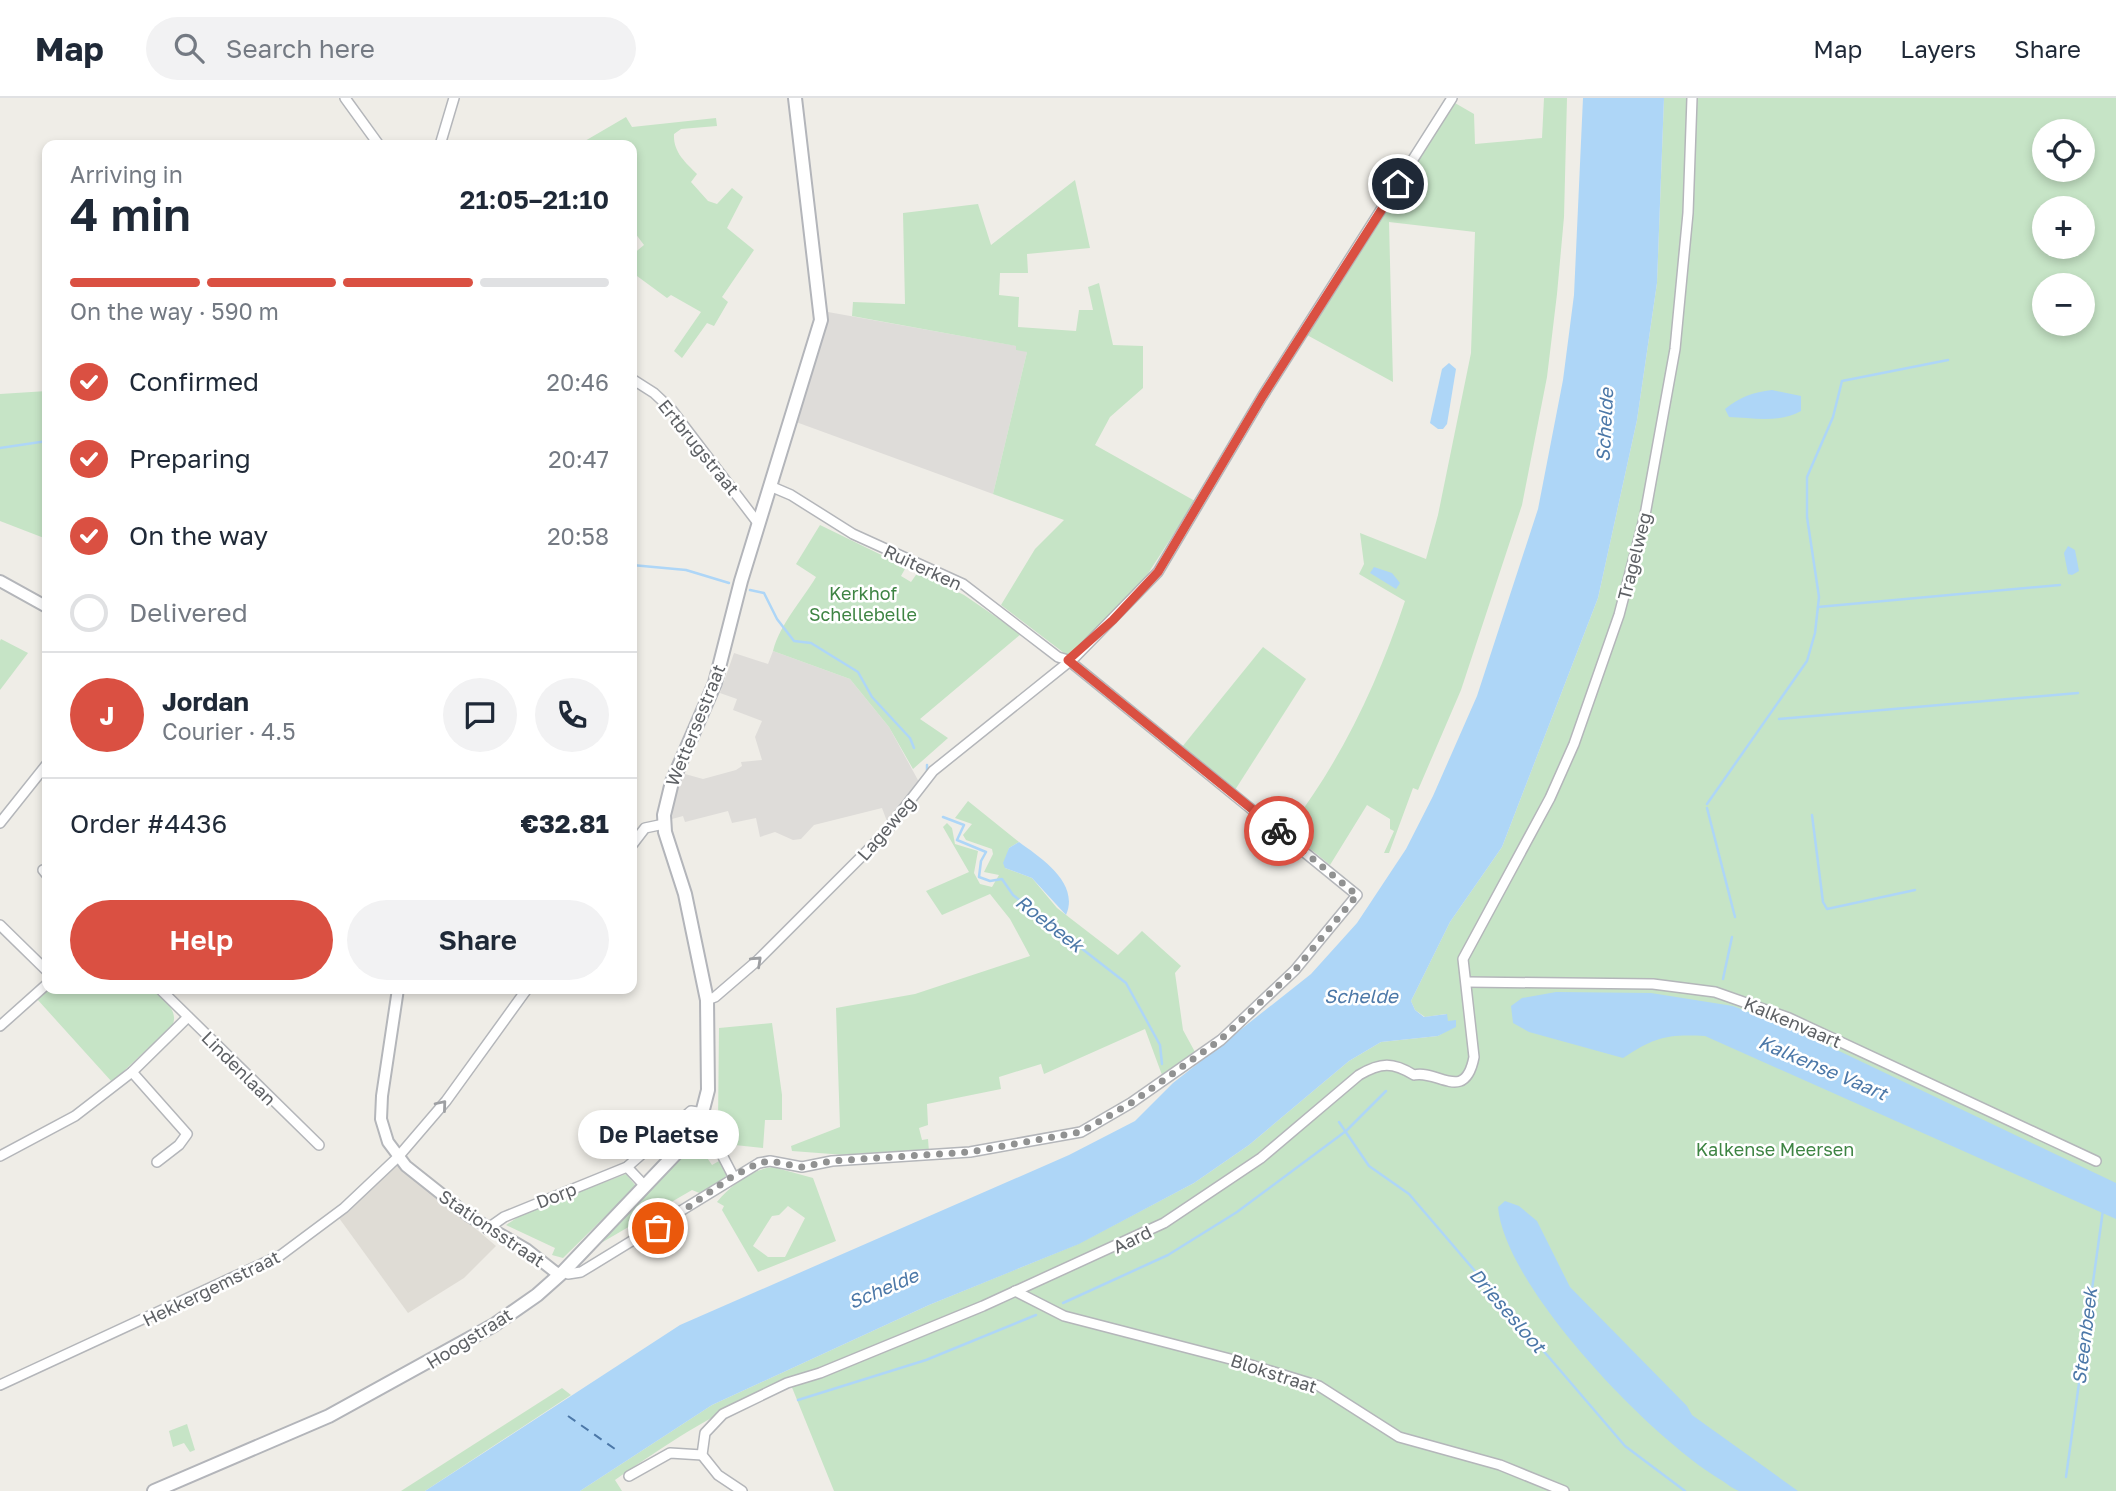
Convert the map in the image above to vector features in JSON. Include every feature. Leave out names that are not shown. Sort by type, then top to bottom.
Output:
[{"type":"main road","name":"Wettersestraat","points":[[708,1090],[707,1000],[685,894],[664,824],[672,782],[715,683],[758,523],[821,320],[795,98]]},
{"type":"main road","name":"Hoogstraat","points":[[154,1491],[321,1420],[403,1378],[494,1325],[537,1295],[681,1148],[702,1117],[708,1090]]},
{"type":"street","points":[[345,98],[375,140]]},
{"type":"street","points":[[441,140],[454,98]]},
{"type":"street","name":"Lageweg","points":[[707,1000],[715,998],[743,974],[804,916],[884,834],[933,771],[1068,660],[1113,620],[1158,572],[1262,397],[1452,98]]},
{"type":"street","name":"Tragelweg","points":[[1467,982],[1463,959],[1550,799],[1574,744],[1598,681],[1633,568],[1663,427],[1675,349],[1688,213],[1692,98]]},
{"type":"street","name":"Ertbrugstraat","points":[[637,382],[671,409],[758,523]]},
{"type":"street","name":"Ruiterken","points":[[733,1176],[759,1163],[770,1161],[802,1167],[831,1161],[970,1152],[1081,1132],[1131,1103],[1220,1040],[1295,970],[1357,895],[1068,660],[1058,657],[963,584],[853,534],[791,495],[771,486]]},
{"type":"street","points":[[0,581],[42,604]]},
{"type":"street","points":[[0,823],[42,770]]},
{"type":"street","points":[[637,838],[645,828],[664,824]]},
{"type":"street","points":[[0,925],[42,966]]},
{"type":"street","name":"Kalkenvaart","points":[[1467,982],[1653,984],[1738,999],[1789,1018],[2096,1161]]},
{"type":"street","name":"Aard","points":[[702,1455],[705,1433],[723,1414],[787,1383],[833,1368],[1015,1292],[1139,1236],[1189,1208],[1261,1158],[1370,1069],[1383,1063],[1399,1066],[1414,1075],[1423,1073],[1447,1083],[1464,1077],[1475,1057],[1467,982]]},
{"type":"street","points":[[0,1026],[42,988]]},
{"type":"street","name":"Lindenlaan","points":[[165,994],[319,1145]]},
{"type":"street","name":"Stationsstraat","points":[[397,994],[384,1072],[381,1119],[383,1132],[398,1157],[487,1229],[527,1249],[561,1273]]},
{"type":"street","name":"Hekkergemstraat","points":[[0,1385],[281,1255],[344,1208],[398,1157],[446,1101],[523,994]]},
{"type":"street","points":[[0,1156],[75,1116],[132,1072],[188,1017]]},
{"type":"street","points":[[132,1072],[187,1134],[157,1162]]},
{"type":"street","name":"Dorp","points":[[487,1229],[504,1217],[627,1167],[691,1111],[702,1117]]},
{"type":"street","points":[[561,1273],[582,1272],[658,1228],[733,1176],[702,1117]]},
{"type":"street","points":[[627,1167],[644,1185]]},
{"type":"street","name":"Blokstraat","points":[[1015,1292],[1064,1317],[1238,1360],[1319,1387],[1399,1437],[1500,1465],[1563,1491]]},
{"type":"street","points":[[629,1476],[670,1453],[702,1455],[718,1475],[742,1491]]},
{"type":"shaded area","points":[[828,312],[1017,346],[1027,352],[993,494],[796,422],[818,355]]},
{"type":"shaded area","points":[[773,651],[850,679],[889,727],[919,782],[888,824],[882,808],[814,825],[801,839],[793,840],[775,832],[760,837],[756,818],[732,823],[728,811],[685,822],[683,816],[672,819],[674,791],[686,768],[685,774],[703,779],[736,770],[742,766],[741,762],[762,760],[755,737],[762,721],[733,710],[737,699],[720,693],[734,653],[768,664]]},
{"type":"shaded area","points":[[399,1164],[496,1246],[464,1278],[408,1313],[339,1218]]},
{"type":"green space","points":[[1544,98],[1567,98],[1564,217],[1547,377],[1522,505],[1461,690],[1418,790],[1413,788],[1389,853],[1384,853],[1394,831],[1390,829],[1390,819],[1367,805],[1330,865],[1291,833],[1290,827],[1326,774],[1357,719],[1383,661],[1405,601],[1359,574],[1364,564],[1360,533],[1426,559],[1438,515],[1471,353],[1475,232],[1389,222],[1393,382],[1307,335],[1455,103],[1474,114],[1475,144],[1542,138]]},
{"type":"green space","name":"Kalkense Meersen","points":[[1664,98],[2116,98],[2116,1491],[834,1491],[791,1385],[720,1413],[679,1437],[615,1480],[622,1491],[580,1491],[712,1405],[929,1305],[1078,1244],[1194,1183],[1249,1145],[1349,1061],[1381,1042],[1438,1036],[1449,1029],[1446,1014],[1425,1017],[1415,1010],[1411,1001],[1450,922],[1502,847],[1598,598],[1637,420],[1657,283]]},
{"type":"green space","points":[[626,117],[632,127],[716,118],[717,126],[681,129],[674,134],[675,146],[697,174],[691,182],[708,201],[717,204],[732,188],[743,197],[727,228],[754,250],[722,297],[728,302],[714,326],[707,323],[682,358],[674,351],[701,312],[671,295],[667,298],[637,276],[637,251],[644,245],[637,236],[637,140],[587,140]]},
{"type":"green space","points":[[1075,180],[1090,248],[1027,254],[1028,273],[1000,273],[999,295],[1019,297],[1018,327],[1076,331],[1079,310],[1093,310],[1088,287],[1099,283],[1113,345],[1143,346],[1143,388],[1110,417],[1095,445],[1195,501],[1140,586],[1068,656],[1001,605],[1035,549],[1064,520],[993,494],[1027,352],[1016,350],[1016,346],[852,316],[853,302],[905,304],[903,213],[978,204],[991,245]]},
{"type":"green space","points":[[42,391],[42,537],[0,521],[0,394]]},
{"type":"green space","name":"Kerkhof Schellebelle","points":[[820,525],[906,567],[901,576],[911,582],[918,572],[964,595],[1021,634],[920,719],[948,738],[913,769],[889,727],[850,679],[773,651],[786,622],[816,577],[796,564]]},
{"type":"green space","points":[[1,639],[28,653],[0,690],[0,641]]},
{"type":"green space","points":[[1263,647],[1306,679],[1235,790],[1182,747]]},
{"type":"green space","points":[[968,801],[1019,842],[1009,848],[1005,868],[1032,878],[1057,908],[1118,955],[1142,931],[1181,966],[1175,973],[1183,1030],[1195,1052],[1162,1075],[1145,1029],[1044,1074],[1041,1064],[999,1077],[1001,1089],[927,1104],[928,1125],[919,1128],[922,1140],[928,1139],[929,1152],[845,1155],[792,1151],[791,1146],[840,1127],[836,1008],[915,994],[1030,956],[1010,919],[990,894],[942,915],[926,891],[969,872],[943,827],[947,823],[952,828],[955,844],[978,851],[974,873],[980,884],[992,887],[999,875],[984,872],[993,854],[992,849],[966,840],[963,835],[972,824],[955,818]]},
{"type":"green space","points":[[43,994],[157,994],[172,1010],[174,1020],[172,1026],[112,1082],[37,999]]},
{"type":"green space","points":[[772,1023],[782,1095],[782,1120],[765,1120],[763,1148],[725,1144],[718,1123],[719,1028]]},
{"type":"green space","points":[[698,1136],[703,1136],[699,1146],[712,1165],[719,1161],[727,1174],[724,1179],[702,1194],[692,1190],[601,1243],[600,1240]]},
{"type":"green space","points":[[773,1167],[813,1178],[836,1241],[758,1272],[722,1210],[724,1206],[717,1202],[742,1179]],"holes":[[[788,1206],[805,1218],[785,1257],[768,1257],[753,1246],[772,1216],[779,1215]]]},
{"type":"green space","points":[[626,1174],[636,1186],[563,1258],[552,1255],[555,1248],[506,1225],[524,1213]]},
{"type":"green space","points":[[562,1388],[571,1395],[425,1491],[401,1491]]},
{"type":"green space","points":[[187,1424],[195,1450],[190,1452],[184,1443],[173,1447],[169,1431]]},
{"type":"water","name":"Schelde","points":[[1583,98],[1664,98],[1657,283],[1637,420],[1598,598],[1502,847],[1450,922],[1411,1001],[1415,1010],[1424,1017],[1447,1014],[1448,1021],[1456,1020],[1456,1027],[1438,1036],[1381,1042],[1349,1061],[1249,1145],[1194,1183],[1079,1244],[929,1305],[712,1405],[580,1491],[425,1491],[680,1325],[1069,1155],[1135,1121],[1173,1083],[1311,974],[1357,923],[1406,849],[1433,796],[1477,696],[1538,509],[1563,380],[1574,295]]},
{"type":"water","points":[[1449,363],[1456,369],[1447,424],[1443,429],[1438,429],[1430,423],[1442,369]]},
{"type":"water","points":[[1772,390],[1801,396],[1801,411],[1775,418],[1729,417],[1725,409],[1736,401]]},
{"type":"water","points":[[2068,546],[2075,550],[2079,571],[2072,575],[2068,574],[2064,553]]},
{"type":"water","points":[[1374,567],[1392,573],[1400,583],[1396,589],[1370,573]]},
{"type":"water","points":[[1019,842],[1056,872],[1063,882],[1069,903],[1066,915],[1032,878],[1005,868],[1003,863],[1009,848]]},
{"type":"water","name":"Kalkense Vaart","points":[[1556,992],[1651,993],[1733,1006],[1793,1029],[2116,1183],[2116,1219],[1705,1036],[1662,1038],[1623,1058],[1529,1032],[1513,1023],[1511,1006],[1522,998]]},
{"type":"water","points":[[1505,1201],[1519,1206],[1537,1221],[1570,1287],[1687,1406],[1692,1415],[1798,1491],[1734,1489],[1692,1460],[1622,1397],[1553,1318],[1526,1278],[1507,1240],[1498,1207]]},
{"type":"waterway","points":[[1707,804],[1807,661],[1815,633],[1819,597],[1807,517],[1807,477],[1833,417],[1842,381],[1948,360]]},
{"type":"waterway","name":"Roebeek","points":[[0,448],[42,442]]},
{"type":"waterway","name":"Roebeek","points":[[637,565],[686,570],[729,583]]},
{"type":"waterway","points":[[1818,607],[2060,585]]},
{"type":"waterway","name":"Roebeek","points":[[750,590],[764,593],[777,619],[794,641],[811,643],[858,672],[872,697],[910,738],[914,748]]},
{"type":"waterway","points":[[1779,719],[2078,693]]},
{"type":"waterway","name":"Roebeek","points":[[927,765],[927,773]]},
{"type":"waterway","points":[[1707,808],[1735,917]]},
{"type":"waterway","points":[[1812,815],[1823,902],[1827,909],[1915,890]]},
{"type":"waterway","name":"Roebeek","points":[[943,817],[964,825],[957,840],[986,852],[981,861],[979,877],[990,881],[1002,879],[1013,895],[1126,983],[1160,1045],[1162,1064]]},
{"type":"waterway","points":[[1723,979],[1732,937]]},
{"type":"waterway","points":[[1063,1303],[1168,1255],[1237,1212],[1346,1131],[1386,1091]]},
{"type":"waterway","name":"Driesesloot","points":[[1339,1122],[1369,1166],[1409,1194],[1625,1446],[1685,1491]]},
{"type":"waterway","name":"Steenbeek","points":[[2066,1477],[2103,1210]]},
{"type":"waterway","points":[[798,1400],[926,1360],[1036,1315]]},
{"type":"ferry route","points":[[568,1416],[615,1449]]},
{"type":"way so far","points":[[658,1228],[733,1176],[759,1163],[770,1161],[802,1167],[831,1161],[943,1155],[994,1149],[1081,1132],[1131,1103],[1220,1040],[1295,970],[1357,895],[1279,831]]},
{"type":"place","name":"De Plaetse","points":[[658,1228]]},
{"type":"route","points":[[1279,831],[1068,660],[1075,657],[1113,620],[1158,572],[1262,397],[1398,184]]}]
